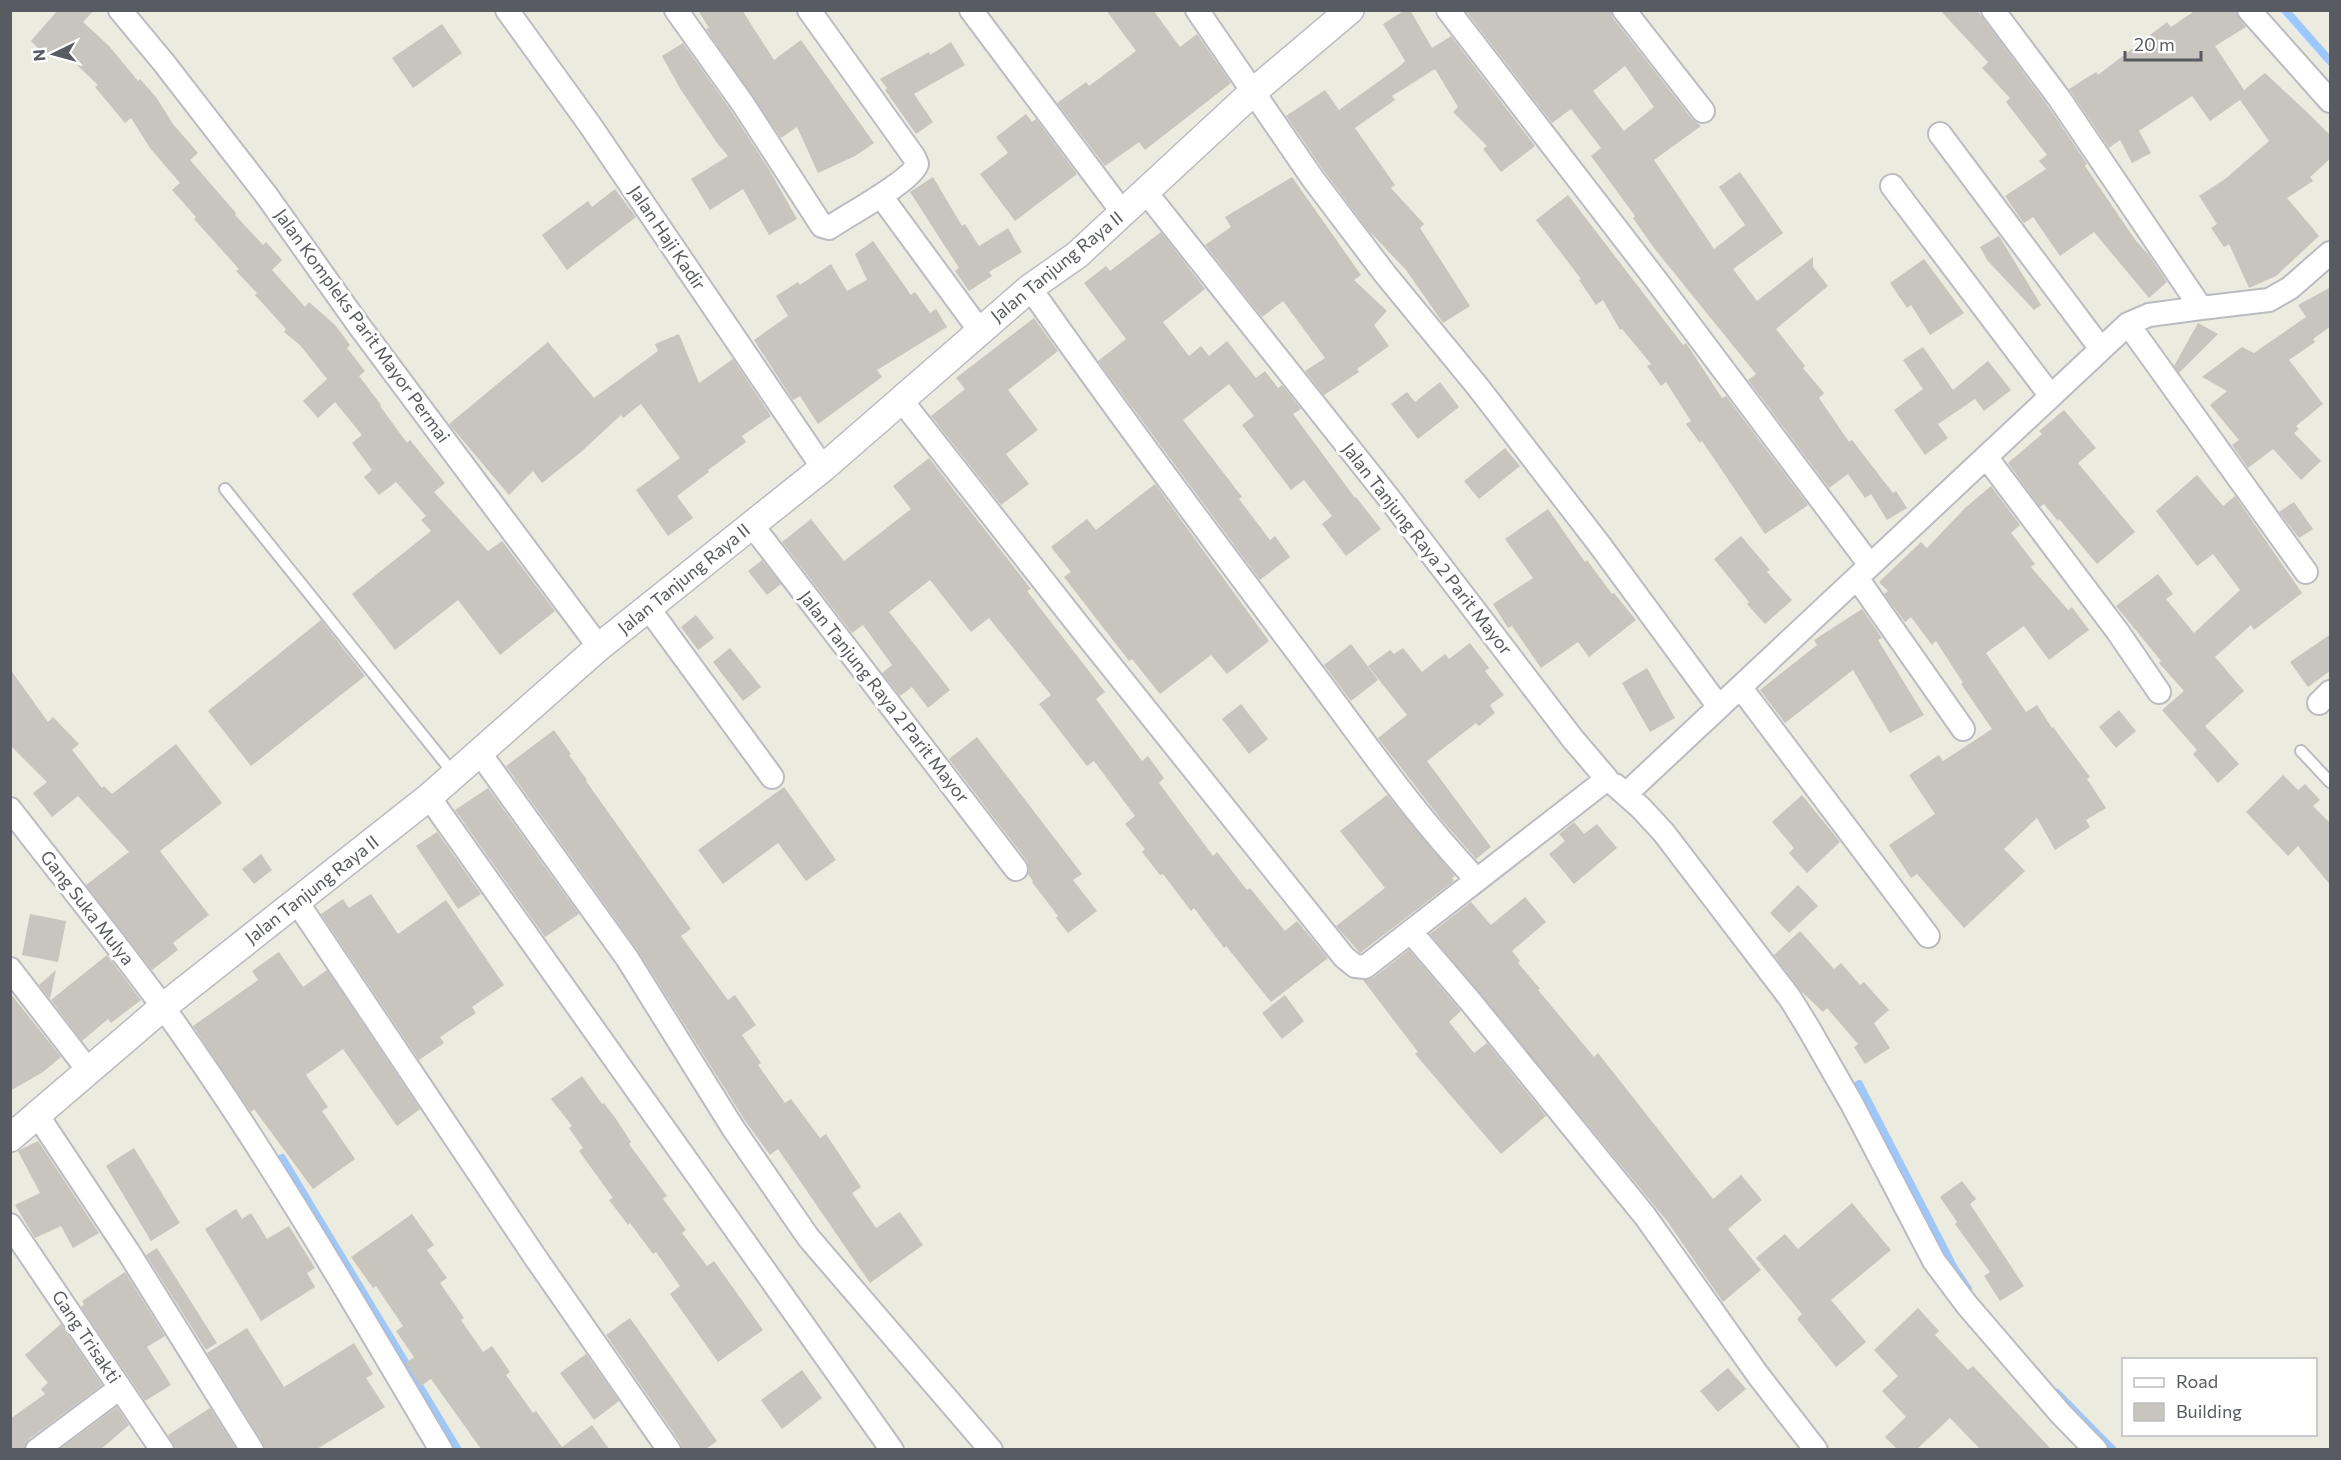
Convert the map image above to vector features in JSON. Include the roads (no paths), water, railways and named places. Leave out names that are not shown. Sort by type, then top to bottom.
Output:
[{"type":"street","name":"Jalan Kompleks Parit Mayor Permai","points":[[120,10],[267,196],[360,327],[599,646]]},
{"type":"street","name":"Jalan Haji Kadir","points":[[507,10],[590,125],[823,468]]},
{"type":"street","points":[[676,10],[743,104],[822,226],[830,228],[881,195],[912,172],[917,164],[809,10]]},
{"type":"street","points":[[971,10],[1123,213]]},
{"type":"street","points":[[1197,10],[1313,179],[1370,255],[1478,387],[1599,544],[1719,707]]},
{"type":"street","name":"Jalan Tanjung Raya II","points":[[10,1138],[163,1007],[429,797],[599,646],[649,609],[823,468],[1030,288],[1077,255],[1253,92],[1350,10]]},
{"type":"street","points":[[1448,10],[1656,280],[1864,572],[1963,729]]},
{"type":"street","points":[[1624,10],[1702,111]]},
{"type":"street","points":[[1993,10],[2059,98],[2201,308]]},
{"type":"street","points":[[2249,10],[2331,101]]},
{"type":"street","points":[[1940,134],[2101,349]]},
{"type":"street","points":[[1892,186],[2050,395]]},
{"type":"street","name":"Jalan Tanjung Raya 2 Parit Mayor","points":[[1146,191],[1388,497],[1572,738],[1607,779],[1626,794],[1664,833],[1790,998],[1852,1104],[1934,1261],[1967,1305],[2060,1413],[2096,1449]]},
{"type":"street","points":[[881,195],[980,331]]},
{"type":"street","points":[[1626,794],[1742,688],[1987,458],[2050,395],[2128,324],[2149,315],[2269,300],[2290,288],[2331,253]]},
{"type":"street","points":[[1030,288],[1140,441],[1381,765],[1453,855],[1476,879]]},
{"type":"street","points":[[2128,324],[2306,572]]},
{"type":"street","points":[[902,401],[1344,957],[1355,966],[1365,967],[1607,779]]},
{"type":"street","points":[[1987,458],[2118,632],[2159,692]]},
{"type":"street","name":"Jalan Tanjung Raya 2 Parit Mayor","points":[[752,525],[1016,869]]},
{"type":"street","points":[[649,609],[772,777]]},
{"type":"street","points":[[1742,688],[1928,936]]},
{"type":"street","points":[[479,752],[627,958],[733,1128],[808,1237],[992,1449]]},
{"type":"street","points":[[429,797],[892,1449]]},
{"type":"street","name":"Gang Suka Mulya","points":[[10,809],[163,1007],[283,1188],[441,1449]]},
{"type":"street","points":[[297,902],[535,1257],[669,1449]]},
{"type":"street","points":[[1411,932],[1470,1000],[1645,1216],[1758,1375],[1816,1449]]},
{"type":"street","points":[[10,969],[88,1070]]},
{"type":"street","points":[[38,1116],[123,1244],[252,1449]]},
{"type":"street","name":"Gang Trisakti","points":[[10,1225],[162,1449]]},
{"type":"street","points":[[37,1449],[120,1388]]},
{"type":"lane","points":[[225,489],[455,774]]},
{"type":"lane","points":[[2301,751],[2331,782]]},
{"type":"waterway","points":[[2285,10],[2330,61]]},
{"type":"waterway","points":[[1859,1084],[1954,1268],[1968,1289]]},
{"type":"waterway","points":[[282,1158],[458,1450]]},
{"type":"waterway","points":[[2057,1393],[2113,1450]]}]
